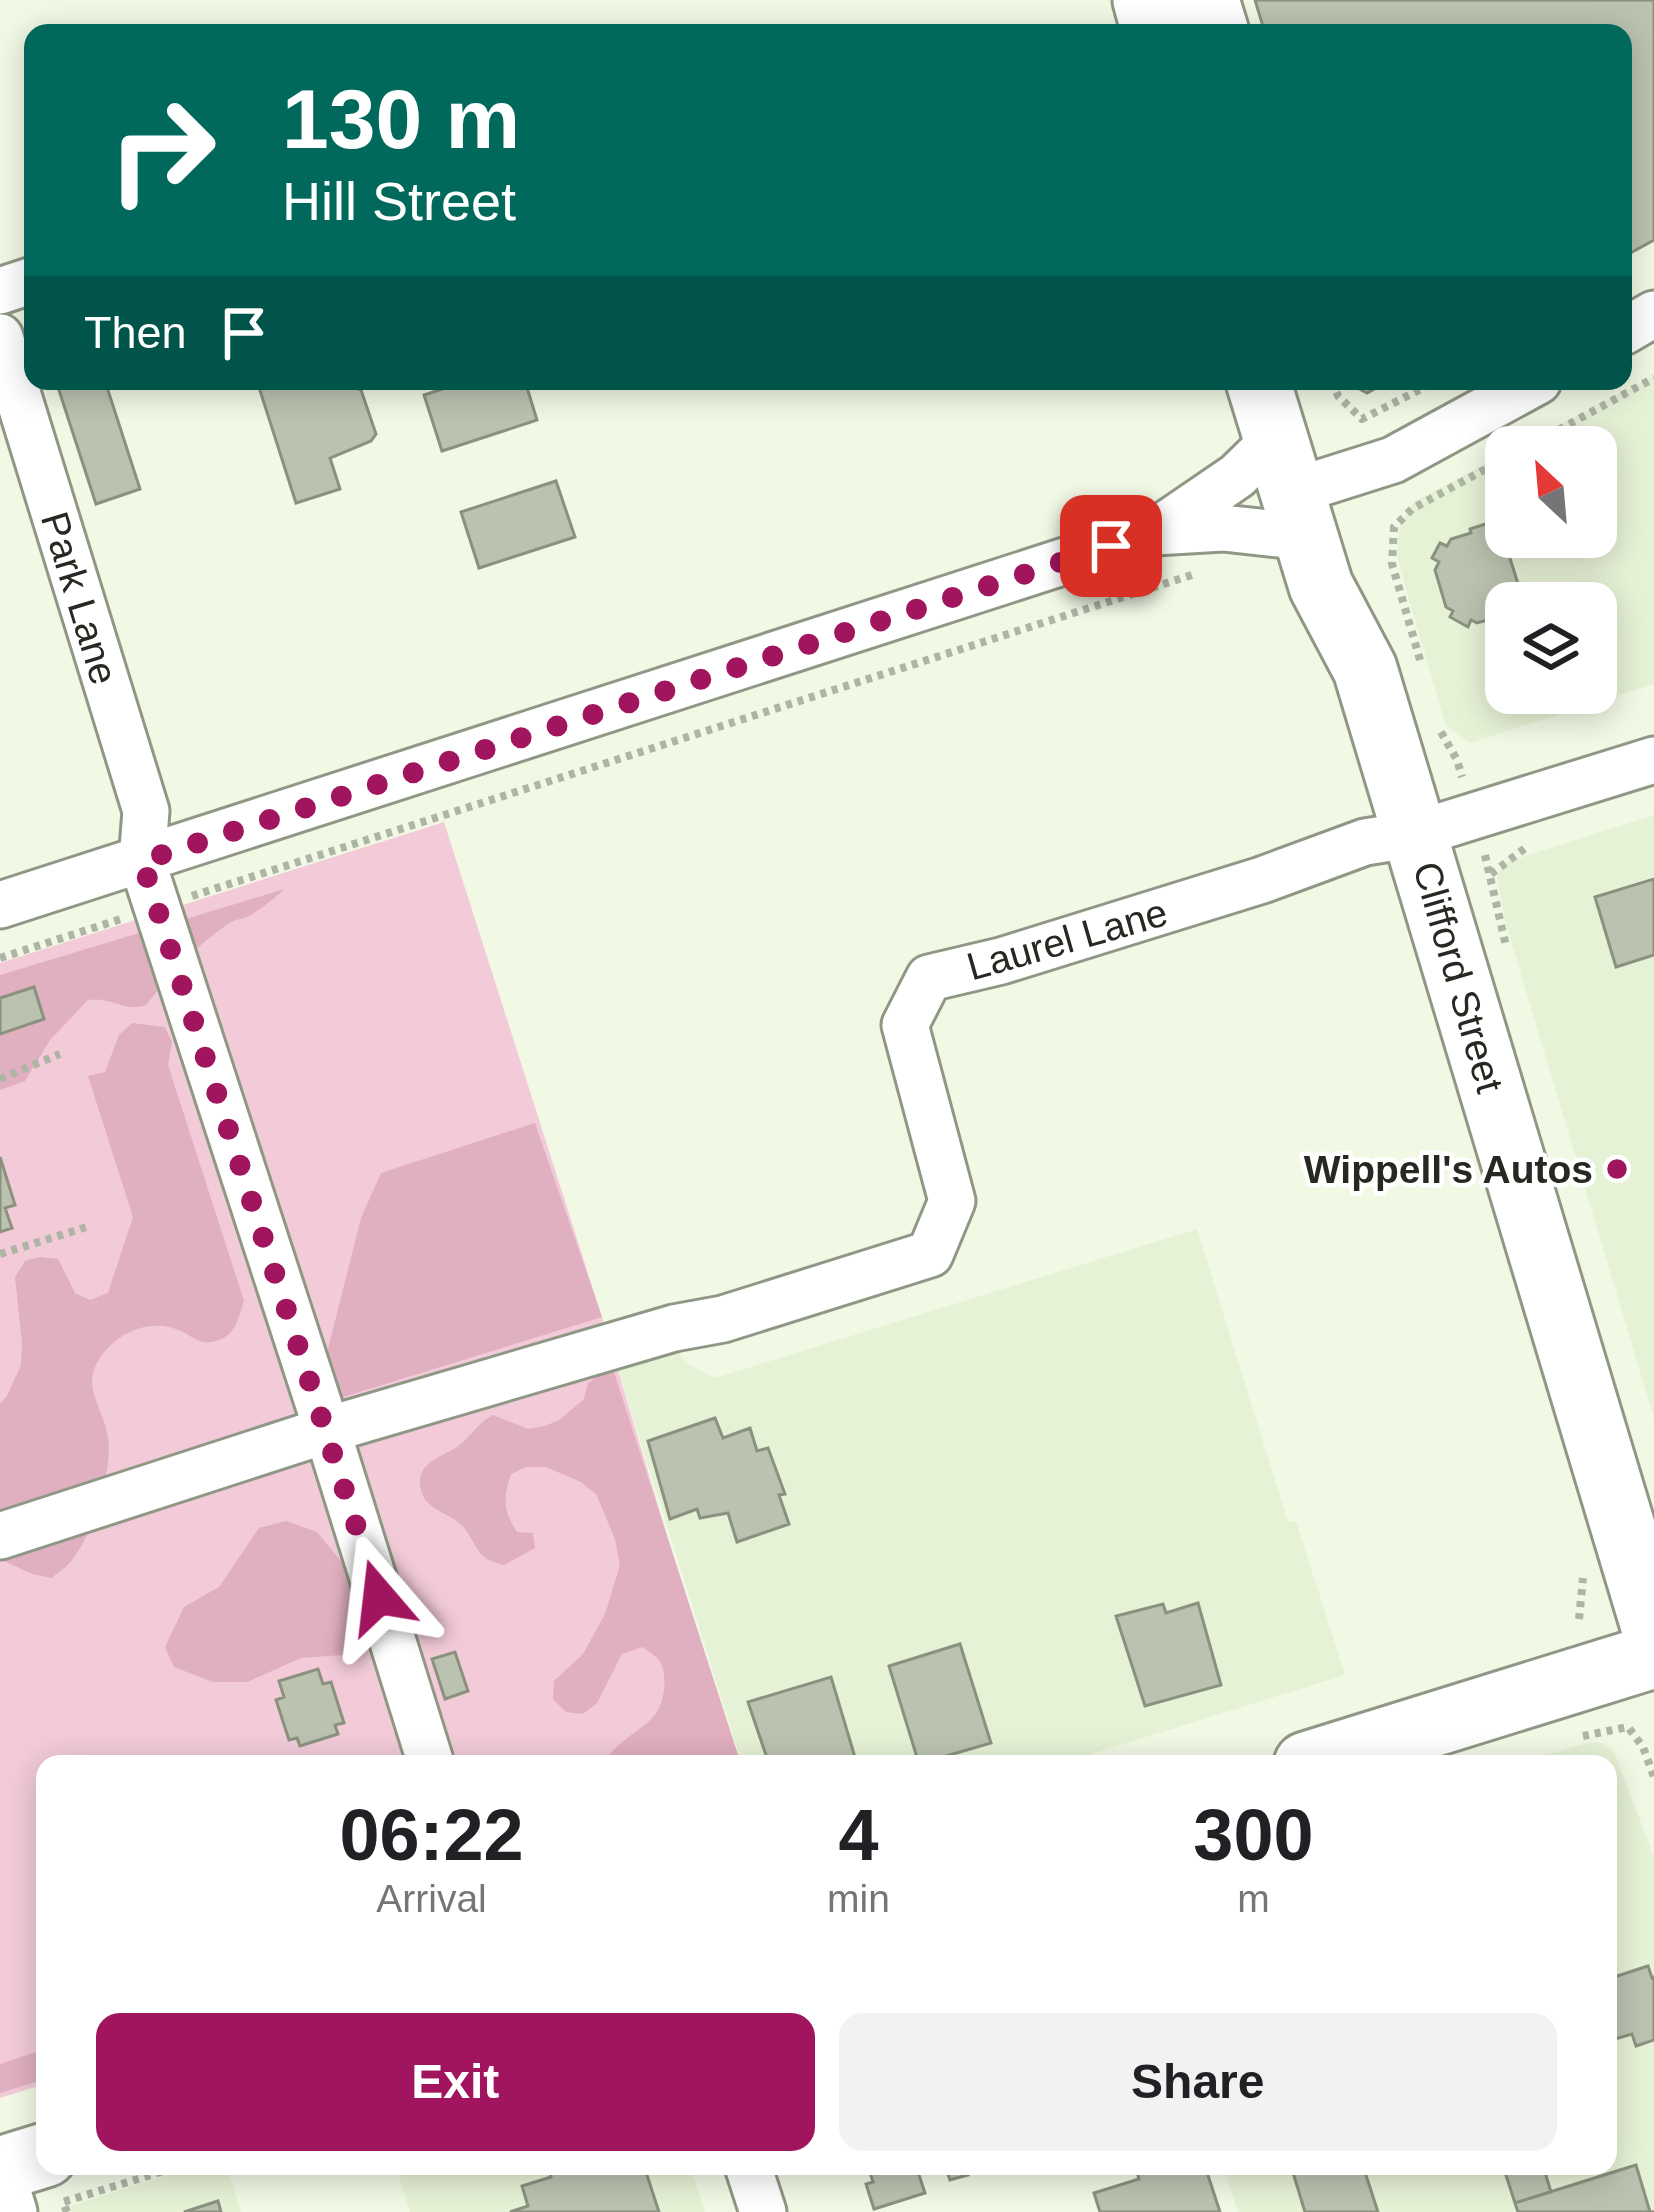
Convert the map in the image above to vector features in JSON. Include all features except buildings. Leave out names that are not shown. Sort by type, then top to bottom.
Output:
[{"type":"main road","name":"Clifford Street","points":[[1299,390],[1293,466],[1349,538],[1358,579],[1365,669],[1654,1630]]},
{"type":"main road","points":[[1335,1755],[1654,1656]]},
{"type":"main road","points":[[0,2169],[36,2158]]},
{"type":"street","name":"Park Lane","points":[[0,337],[146,811],[142,861],[428,1755]]},
{"type":"street","points":[[1155,532],[1237,476],[1293,466],[1393,460],[1521,390]]},
{"type":"street","points":[[0,905],[1155,532],[1223,528],[1293,466]]},
{"type":"street","points":[[1417,834],[1654,760]]},
{"type":"street","name":"Laurel Lane","points":[[327,1430],[674,1328],[722,1319],[930,1254],[952,1201],[905,1024],[929,978],[1001,961],[1240,887],[1365,842],[1417,834]]},
{"type":"street","points":[[0,1536],[327,1430]]},
{"type":"street","points":[[0,2169],[14,2212]]},
{"type":"street","points":[[751,2175],[763,2212]]},
{"type":"path","points":[[1566,426],[1654,379]]},
{"type":"path","points":[[1336,390],[1362,419],[1419,390]]},
{"type":"path","points":[[1394,526],[1412,509],[1485,469]]},
{"type":"path","points":[[0,958],[1207,571]]},
{"type":"path","points":[[0,1079],[60,1054]]},
{"type":"path","points":[[0,1254],[90,1226]]},
{"type":"path","points":[[1566,1741],[1628,1727],[1643,1747],[1654,1777]]},
{"type":"path","points":[[67,2212],[63,2201],[150,2175]]},
{"type":"shaded area","points":[[1654,376],[1654,684],[1617,696],[1617,582],[1485,582],[1485,714],[1560,714],[1470,743],[1446,726],[1397,555],[1399,527],[1413,502],[1485,464],[1485,558],[1617,558],[1617,426],[1558,426]]},
{"type":"shaded area","name":"Wippell's Autos","points":[[1654,815],[1654,1418],[1505,921],[1497,877],[1503,863]]},
{"type":"shaded area","points":[[444,822],[602,1317],[732,1755],[36,1755],[36,2087],[0,2098],[0,963]]},
{"type":"shaded area","points":[[285,889],[205,942],[146,1005],[88,1000],[50,1040],[25,1081],[0,1090],[0,975]]},
{"type":"shaded area","points":[[132,1023],[165,1027],[172,1042],[168,1065],[244,1301],[234,1327],[221,1339],[203,1342],[169,1327],[148,1326],[120,1337],[105,1351],[92,1384],[108,1438],[104,1484],[80,1549],[52,1578],[0,1559],[0,1404],[21,1365],[15,1277],[25,1261],[58,1259],[75,1293],[90,1300],[108,1293],[133,1217],[88,1076],[105,1072],[119,1035]]},
{"type":"shaded area","points":[[535,1123],[602,1317],[340,1398],[326,1357],[361,1218],[381,1173]]},
{"type":"shaded area","points":[[1197,1229],[1288,1522],[1296,1521],[1345,1675],[1088,1755],[739,1755],[617,1367],[677,1346],[684,1362],[715,1378]]},
{"type":"shaded area","points":[[612,1366],[738,1755],[610,1755],[661,1704],[661,1665],[643,1647],[622,1654],[597,1703],[583,1714],[566,1712],[553,1699],[554,1681],[583,1654],[605,1614],[620,1565],[596,1494],[546,1467],[526,1467],[511,1474],[507,1511],[517,1532],[533,1533],[535,1548],[504,1565],[483,1556],[461,1524],[430,1505],[422,1493],[425,1468],[487,1418],[493,1415],[528,1429],[545,1426],[584,1399],[588,1383]]},
{"type":"shaded area","points":[[286,1521],[317,1532],[350,1572],[358,1624],[342,1655],[301,1658],[247,1682],[213,1682],[174,1667],[165,1647],[184,1607],[219,1587],[259,1528]]},
{"type":"shaded area","points":[[1589,1742],[1603,1743],[1615,1755],[1546,1755]]},
{"type":"shaded area","points":[[1617,1760],[1654,1857],[1654,2212],[1238,2212],[1226,2175],[1617,2175]]},
{"type":"shaded area","points":[[36,2052],[36,2082],[0,2093],[0,2064]]},
{"type":"shaded area","points":[[169,2175],[230,2175],[241,2212],[72,2212],[70,2206]]},
{"type":"shaded area","points":[[399,2175],[693,2175],[705,2212],[410,2212]]},
{"type":"place","name":"Wippell's Autos","points":[[1617,1169]]},
{"type":"route","points":[[379,1597],[142,861],[1111,546]]}]
